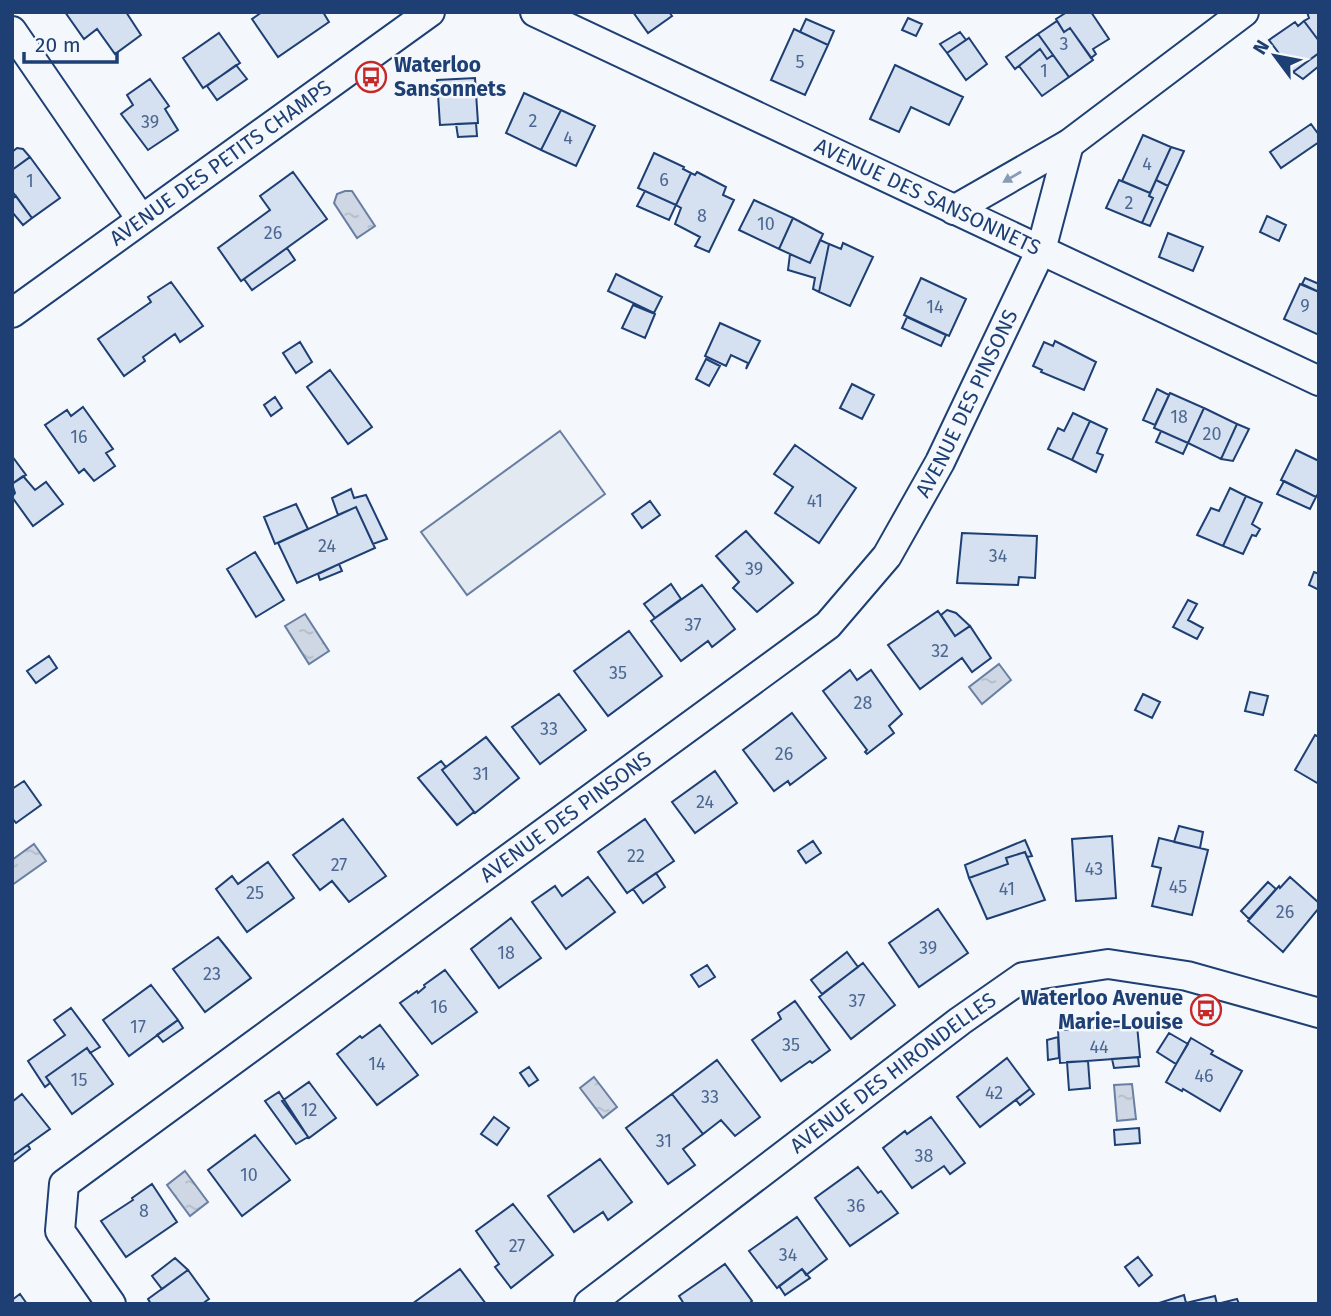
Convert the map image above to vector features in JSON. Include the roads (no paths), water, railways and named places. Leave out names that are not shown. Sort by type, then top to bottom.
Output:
[{"type":"street","name":"AVENUE DES PETITS CHAMPS","points":[[12,313],[429,12]]},
{"type":"street","name":"AVENUE DES SANSONNETS","points":[[535,12],[1319,381]]},
{"type":"street","points":[[954,210],[1069,144],[1244,12]]},
{"type":"street","points":[[12,31],[141,219]]},
{"type":"street","name":"AVENUE DES PINSONS","points":[[111,1304],[60,1231],[64,1184],[828,625],[887,556],[940,462],[1041,250],[1069,144]]},
{"type":"street","name":"AVENUE DES HIRONDELLES","points":[[589,1304],[960,1021],[1023,977],[1108,964],[1187,976],[1319,1013]]},
{"type":"water","points":[[352,191],[375,226],[357,238],[334,203],[337,194]]},
{"type":"water","points":[[305,614],[329,651],[309,664],[285,626]]},
{"type":"water","points":[[999,664],[1011,680],[982,704],[969,687]]},
{"type":"water","points":[[34,844],[46,861],[12,885],[12,860]]},
{"type":"water","points":[[594,1077],[617,1107],[603,1118],[580,1088]]},
{"type":"water","points":[[1132,1084],[1136,1119],[1117,1121],[1114,1085]]},
{"type":"water","points":[[185,1171],[208,1202],[190,1216],[167,1185]]},
{"type":"place","name":"Waterloo Sansonnets","points":[[371,77]]},
{"type":"place","name":"Waterloo Avenue Marie-Louise","points":[[1206,1010]]}]
